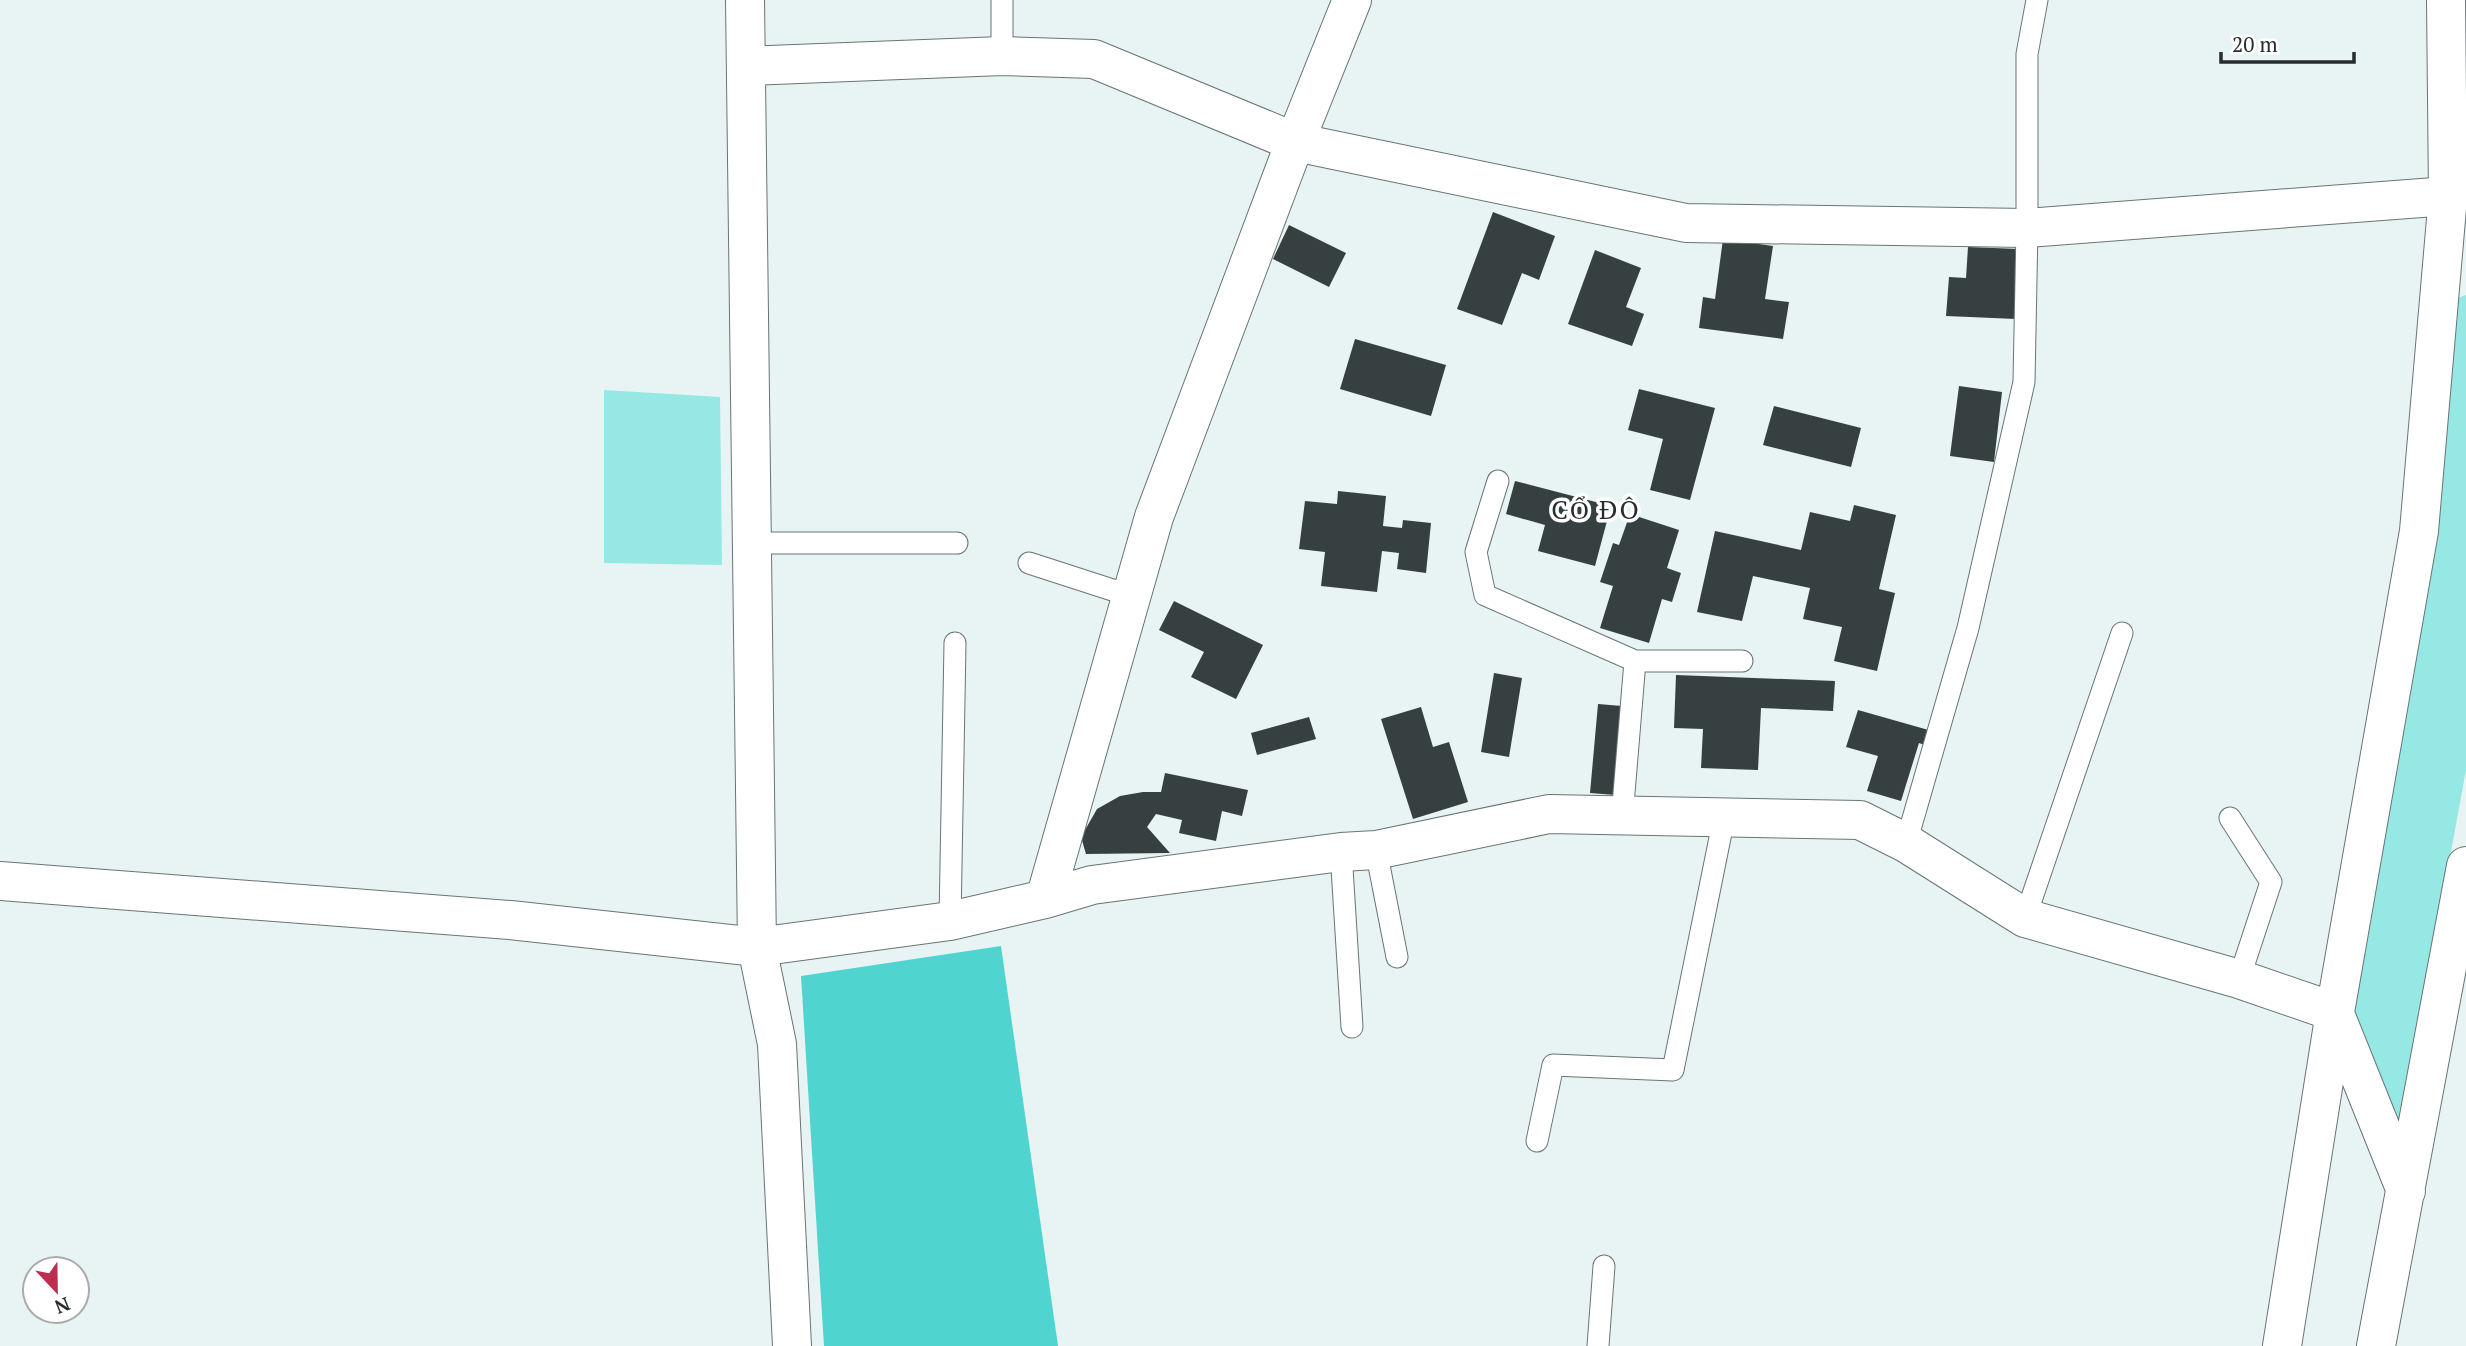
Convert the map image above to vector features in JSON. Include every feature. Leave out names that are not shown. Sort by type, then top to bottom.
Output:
[{"type":"street","points":[[745,0],[757,947],[777,1044],[792,1346]]},
{"type":"street","points":[[1045,900],[1154,517],[1295,142],[1352,0]]},
{"type":"street","points":[[2446,0],[2453,226]]},
{"type":"street","points":[[746,66],[1002,55],[1094,59],[1295,142],[1686,223],[2027,228],[2453,226]]},
{"type":"street","points":[[2282,1346],[2334,1012],[2419,531],[2453,226],[2466,136]]},
{"type":"street","points":[[0,881],[510,920],[757,947],[950,921],[1045,900],[1092,885],[1359,851],[1549,814],[1860,820],[1906,843],[2025,918],[2239,979],[2334,1012],[2406,1191]]},
{"type":"street","points":[[2376,1346],[2466,866]]},
{"type":"lane","points":[[1002,0],[1002,55]]},
{"type":"lane","points":[[1906,843],[1968,628],[2024,382],[2027,54],[2037,0]]},
{"type":"lane","points":[[1498,481],[1476,552],[1485,595],[1635,661],[1742,661]]},
{"type":"lane","points":[[752,543],[957,543]]},
{"type":"lane","points":[[1029,563],[1131,596]]},
{"type":"lane","points":[[2025,918],[2122,633]]},
{"type":"lane","points":[[950,921],[955,643]]},
{"type":"lane","points":[[1622,817],[1635,661]]},
{"type":"lane","points":[[1537,1142],[1553,1065],[1673,1070],[1724,818]]},
{"type":"lane","points":[[2230,818],[2271,881],[2239,979]]},
{"type":"lane","points":[[1359,851],[1397,957]]},
{"type":"lane","points":[[1352,1027],[1359,851]]},
{"type":"lane","points":[[1598,1346],[1604,1266]]},
{"type":"shaded area","points":[[2466,295],[2466,770],[2400,1130],[2350,1009],[2452,300]]},
{"type":"shaded area","points":[[604,390],[720,397],[722,565],[604,563]]},
{"type":"shaded area","points":[[1001,946],[1058,1346],[824,1346],[801,976]]},
{"type":"building","points":[[1493,212],[1555,236],[1539,280],[1522,273],[1502,325],[1457,309]]},
{"type":"building","points":[[1289,225],[1346,253],[1329,287],[1273,259]]},
{"type":"building","points":[[1723,239],[1773,246],[1765,299],[1789,302],[1783,339],[1699,328],[1703,297],[1715,299]]},
{"type":"building","points":[[1968,247],[2019,249],[2016,319],[1946,316],[1949,277],[1966,278]]},
{"type":"building","points":[[1595,250],[1641,268],[1626,307],[1644,314],[1632,346],[1568,324]]},
{"type":"building","points":[[1355,339],[1446,365],[1431,416],[1340,389]]},
{"type":"building","points":[[1959,386],[2002,392],[1994,462],[1950,456]]},
{"type":"building","points":[[1639,389],[1715,408],[1690,500],[1650,490],[1663,439],[1628,430]]},
{"type":"building","points":[[1774,406],[1861,428],[1851,467],[1763,445]]},
{"type":"building","points":[[1515,481],[1611,506],[1595,566],[1538,551],[1545,525],[1506,514]]},
{"type":"building","points":[[1338,491],[1386,496],[1383,526],[1402,528],[1403,520],[1431,523],[1426,573],[1397,569],[1399,553],[1382,551],[1377,592],[1321,586],[1325,552],[1299,549],[1305,501],[1337,504]]},
{"type":"building","points":[[1854,505],[1896,515],[1879,589],[1895,593],[1877,671],[1834,661],[1842,627],[1803,619],[1810,588],[1753,576],[1742,621],[1697,612],[1715,531],[1801,550],[1810,512],[1850,521]]},
{"type":"building","points":[[1630,514],[1679,530],[1667,568],[1681,573],[1672,602],[1662,599],[1649,643],[1600,628],[1613,586],[1600,582],[1613,543],[1619,545]]},
{"type":"building","points":[[1174,601],[1263,645],[1236,699],[1191,677],[1204,652],[1159,630]]},
{"type":"building","points":[[1494,673],[1522,678],[1509,757],[1481,752]]},
{"type":"building","points":[[1676,675],[1835,681],[1833,711],[1761,708],[1758,770],[1701,768],[1703,729],[1674,728]]},
{"type":"building","points":[[1598,704],[1622,706],[1615,795],[1590,793]]},
{"type":"building","points":[[1421,707],[1433,747],[1449,742],[1468,802],[1413,819],[1381,719]]},
{"type":"building","points":[[1858,710],[1932,731],[1927,746],[1919,743],[1901,801],[1867,791],[1878,756],[1846,747]]},
{"type":"building","points":[[1309,717],[1316,739],[1257,755],[1251,733]]},
{"type":"building","points":[[1165,773],[1248,790],[1242,816],[1222,811],[1216,841],[1179,833],[1182,820],[1156,814],[1147,827],[1170,853],[1086,854],[1081,837],[1097,809],[1120,796],[1161,792]]},
{"type":"district","name":"CỔ ĐÔ","points":[[1596,510]]}]
